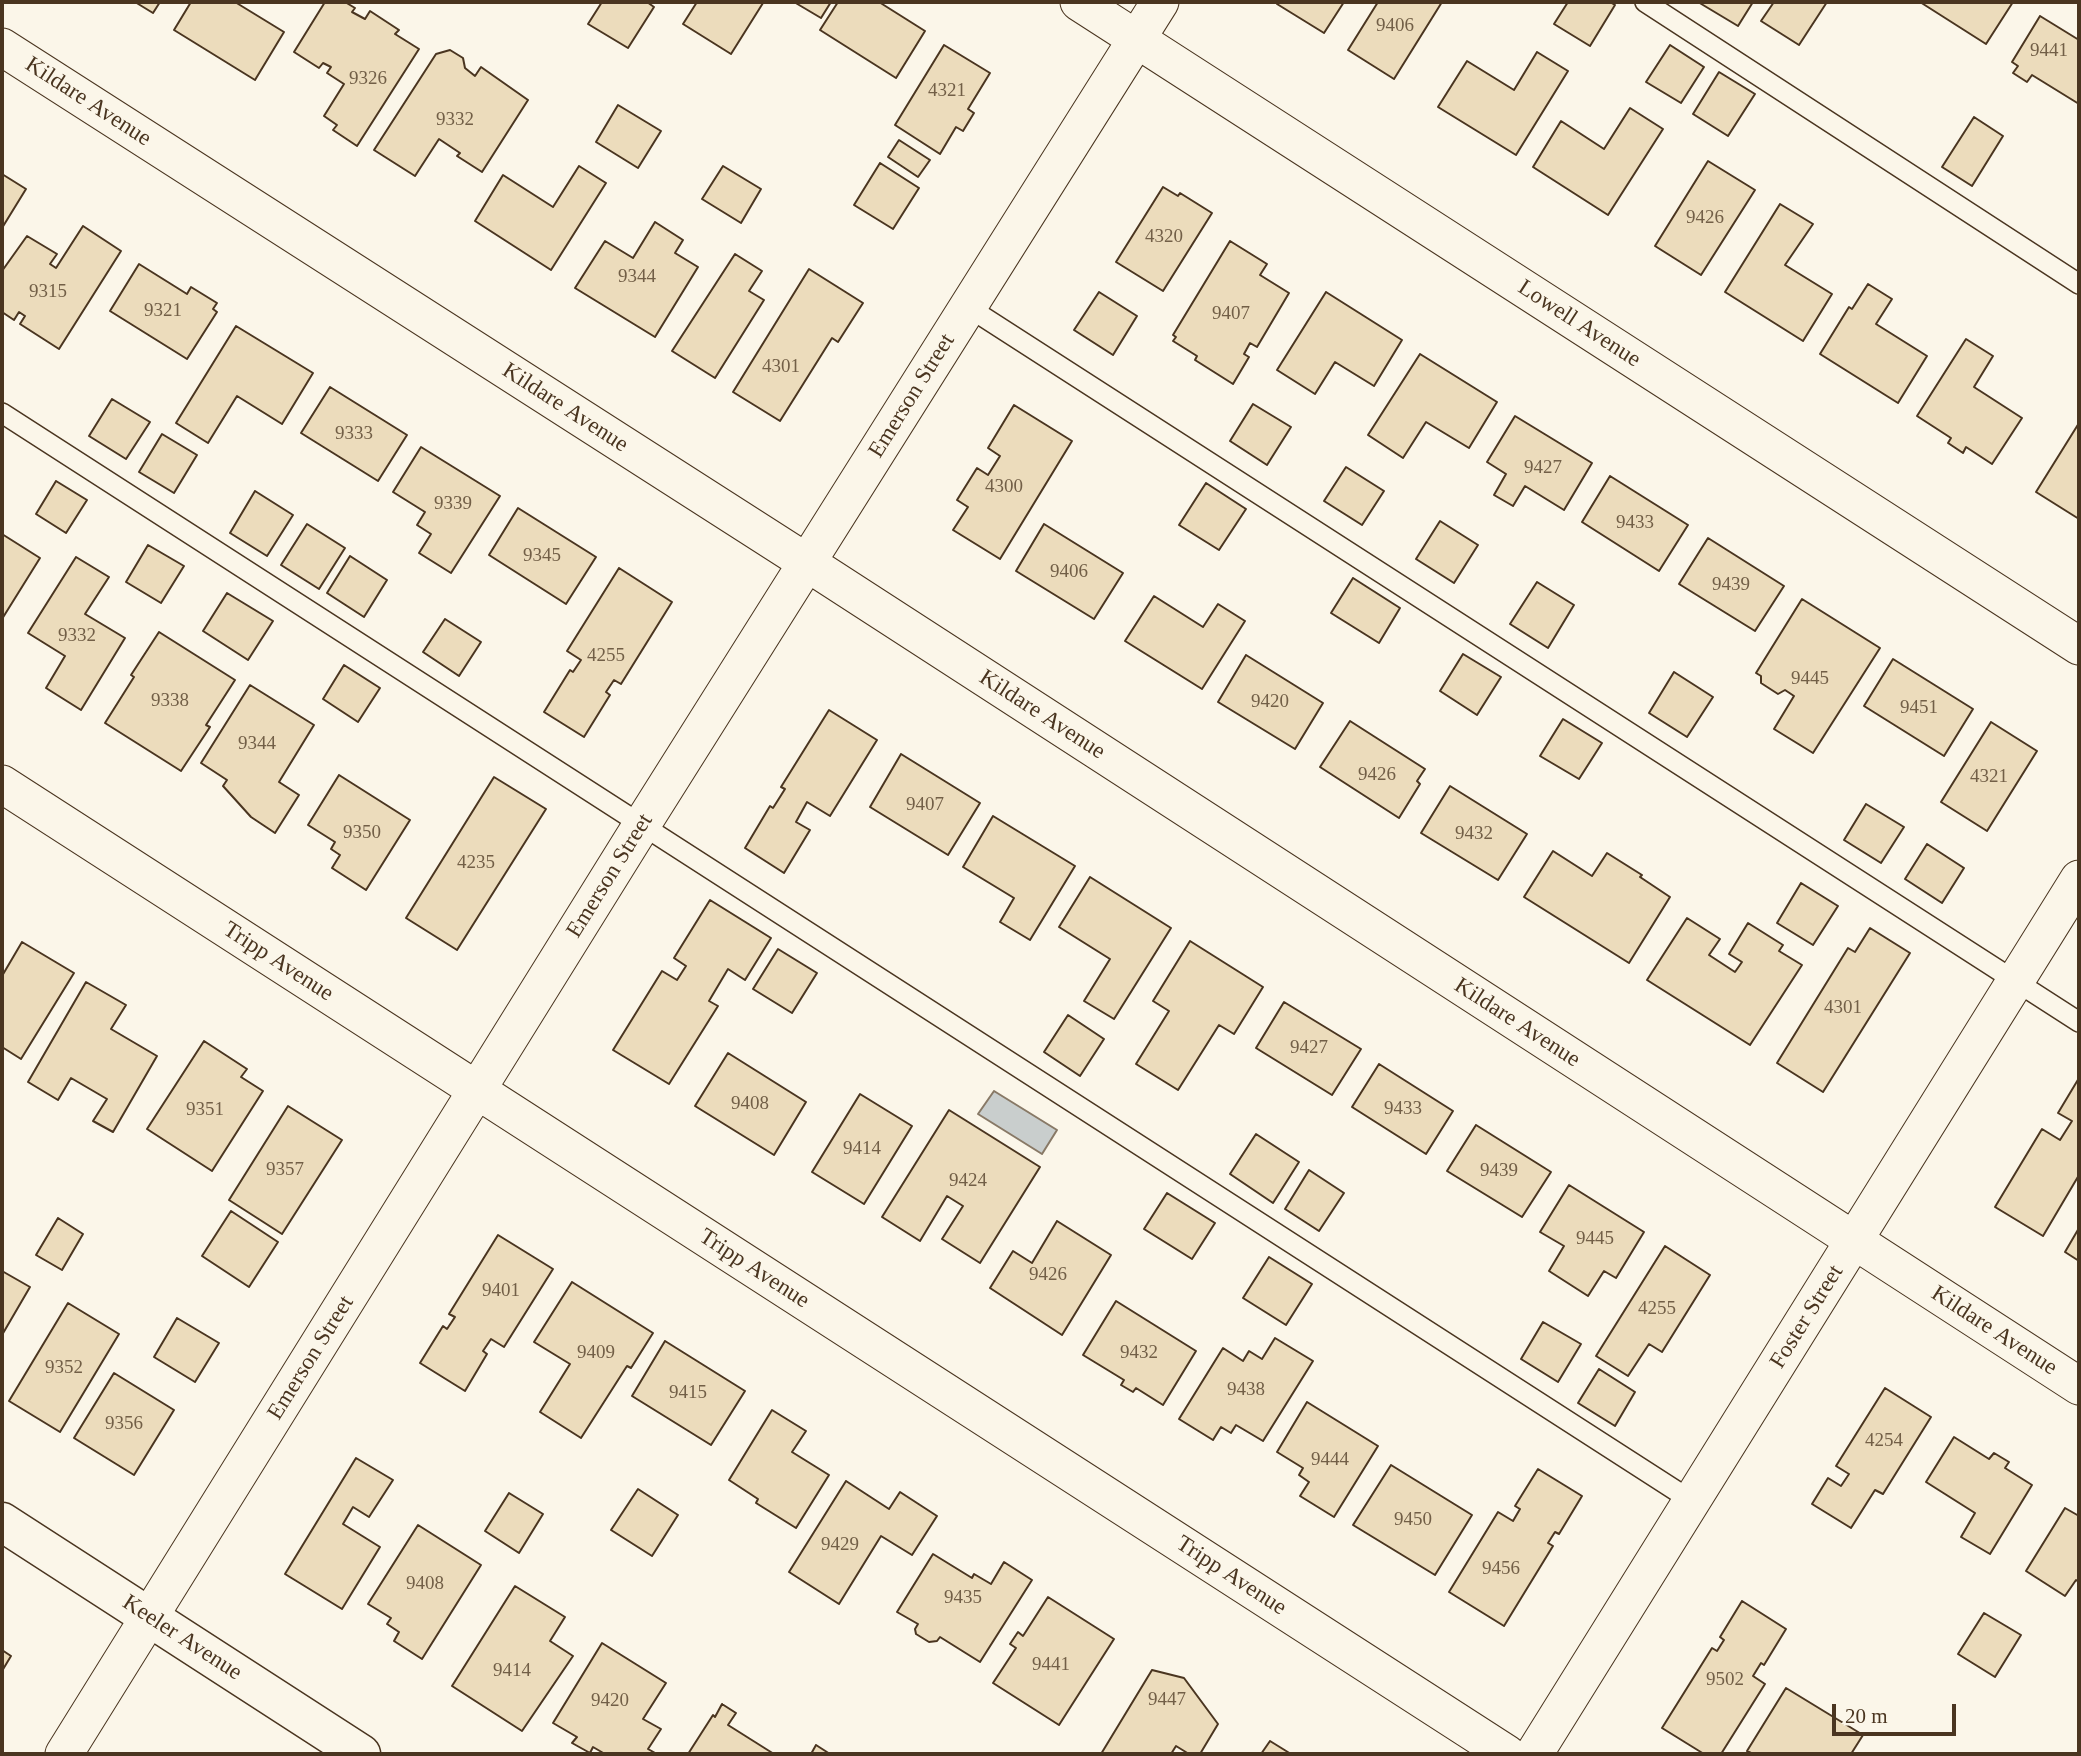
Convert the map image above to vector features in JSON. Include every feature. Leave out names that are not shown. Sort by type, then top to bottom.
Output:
[{"type":"street","name":"Lowell Avenue","points":[[1079,2],[2079,646]]},
{"type":"street","name":"Emerson Street","points":[[64,1754],[806,562],[1160,2]]},
{"type":"street","name":"Kildare Avenue","points":[[2,47],[806,562],[2079,1387]]},
{"type":"street","name":"Tripp Avenue","points":[[2,784],[1507,1754]]},
{"type":"street","name":"Foster Street","points":[[1534,1754],[2079,879]]},
{"type":"street","name":"Keeler Avenue","points":[[2,1522],[361,1754]]},
{"type":"lane","points":[[1645,2],[2079,284]]},
{"type":"lane","points":[[968,307],[2079,1021]]},
{"type":"lane","points":[[2,413],[1692,1501]]},
{"type":"shaded area","points":[[994,1091],[1057,1130],[1042,1154],[978,1114]]},
{"type":"building","points":[[135,2],[160,2],[153,13]]},
{"type":"building","points":[[191,2],[235,2],[284,32],[255,80],[174,30]]},
{"type":"building","points":[[325,2],[345,2],[355,8],[352,12],[365,19],[370,11],[399,30],[395,34],[419,49],[357,146],[333,130],[337,125],[324,116],[344,84],[327,73],[331,67],[323,63],[319,68],[294,52]]},
{"type":"building","points":[[602,2],[647,2],[654,7],[628,48],[588,24]]},
{"type":"building","points":[[697,2],[763,3],[731,54],[683,24]]},
{"type":"building","points":[[794,2],[831,2],[821,18]]},
{"type":"building","points":[[838,2],[879,2],[925,31],[896,78],[820,30]]},
{"type":"building","points":[[1344,2],[1324,33],[1277,4]]},
{"type":"building","points":[[1378,2],[1442,2],[1394,79],[1348,50]]},
{"type":"building","points":[[1568,2],[1610,2],[1615,5],[1590,46],[1554,24]]},
{"type":"building","points":[[1698,2],[1753,2],[1738,26]]},
{"type":"building","points":[[1774,2],[1827,2],[1799,45],[1761,21]]},
{"type":"building","points":[[1920,2],[2013,2],[1986,44]]},
{"type":"building","points":[[2040,16],[2079,40],[2079,104],[2032,75],[2027,82],[2013,73],[2018,66],[2012,62]]},
{"type":"building","points":[[944,45],[990,73],[968,109],[974,113],[963,131],[956,127],[940,154],[895,125]]},
{"type":"building","points":[[1670,45],[1704,67],[1681,103],[1646,82]]},
{"type":"building","points":[[450,50],[463,58],[465,68],[475,76],[481,67],[528,100],[482,172],[457,156],[460,153],[439,139],[415,176],[374,150],[436,54]]},
{"type":"building","points":[[1537,52],[1568,71],[1516,155],[1438,107],[1467,61],[1514,90]]},
{"type":"building","points":[[1719,72],[1755,94],[1728,136],[1693,114]]},
{"type":"building","points":[[618,105],[661,131],[638,168],[596,142]]},
{"type":"building","points":[[1630,108],[1663,129],[1608,215],[1533,167],[1561,121],[1604,149]]},
{"type":"building","points":[[1974,117],[2003,136],[1972,186],[1942,167]]},
{"type":"building","points":[[899,140],[930,160],[918,177],[888,157]]},
{"type":"building","points":[[1708,161],[1755,190],[1701,275],[1655,246]]},
{"type":"building","points":[[880,163],[919,188],[893,229],[854,205]]},
{"type":"building","points":[[579,166],[606,183],[551,270],[475,221],[503,175],[553,207]]},
{"type":"building","points":[[723,166],[761,189],[741,223],[702,199]]},
{"type":"building","points":[[2,174],[26,189],[2,228]]},
{"type":"building","points":[[1163,187],[1178,196],[1180,193],[1212,213],[1163,291],[1116,262]]},
{"type":"building","points":[[1780,204],[1813,224],[1785,265],[1832,294],[1803,341],[1725,292]]},
{"type":"building","points":[[655,222],[683,240],[675,253],[698,267],[655,337],[575,288],[605,241],[633,258]]},
{"type":"building","points":[[83,226],[121,251],[59,349],[20,324],[25,316],[19,312],[14,320],[2,312],[2,271],[27,236],[57,254],[50,264],[56,268]]},
{"type":"building","points":[[1230,241],[1267,264],[1260,275],[1289,293],[1257,347],[1250,343],[1244,354],[1249,357],[1233,384],[1195,360],[1197,356],[1173,341],[1176,337],[1173,335]]},
{"type":"building","points":[[735,254],[762,271],[749,291],[764,300],[715,378],[672,351]]},
{"type":"building","points":[[139,264],[187,294],[191,287],[217,303],[213,309],[217,312],[187,359],[110,311]]},
{"type":"building","points":[[809,269],[863,303],[838,342],[832,338],[780,421],[733,392]]},
{"type":"building","points":[[1868,284],[1892,299],[1876,324],[1927,356],[1898,403],[1820,354],[1849,307],[1852,309]]},
{"type":"building","points":[[1099,292],[1137,316],[1113,355],[1074,330]]},
{"type":"building","points":[[1326,292],[1402,340],[1374,386],[1335,362],[1315,394],[1277,370]]},
{"type":"building","points":[[236,326],[313,373],[282,424],[237,396],[208,443],[176,423]]},
{"type":"building","points":[[1966,339],[1993,356],[1974,387],[2022,418],[1992,464],[1966,447],[1963,453],[1948,443],[1951,438],[1917,416]]},
{"type":"building","points":[[1420,354],[1497,402],[1469,448],[1426,422],[1403,458],[1368,435]]},
{"type":"building","points":[[330,387],[407,435],[378,481],[301,433]]},
{"type":"building","points":[[112,399],[150,422],[126,459],[89,436]]},
{"type":"building","points":[[1253,404],[1291,427],[1267,465],[1230,441]]},
{"type":"building","points":[[1014,405],[1072,441],[1000,559],[953,530],[968,507],[957,500],[977,468],[988,475],[1000,456],[988,448]]},
{"type":"building","points":[[1515,416],[1592,463],[1564,510],[1525,486],[1513,506],[1494,495],[1506,474],[1487,462]]},
{"type":"building","points":[[2079,423],[2079,519],[2036,492]]},
{"type":"building","points":[[162,434],[197,455],[174,493],[139,472]]},
{"type":"building","points":[[421,447],[500,496],[451,573],[419,553],[431,534],[417,525],[425,512],[393,492]]},
{"type":"building","points":[[1346,467],[1384,491],[1362,525],[1324,501]]},
{"type":"building","points":[[1610,476],[1688,525],[1659,571],[1582,522]]},
{"type":"building","points":[[56,481],[87,500],[66,533],[36,514]]},
{"type":"building","points":[[1206,483],[1246,509],[1219,550],[1179,525]]},
{"type":"building","points":[[255,491],[293,515],[267,556],[230,533]]},
{"type":"building","points":[[518,508],[596,557],[566,604],[489,555]]},
{"type":"building","points":[[1440,521],[1478,545],[1454,583],[1416,559]]},
{"type":"building","points":[[307,524],[345,548],[319,589],[281,565]]},
{"type":"building","points":[[1044,524],[1123,573],[1094,619],[1016,571]]},
{"type":"building","points":[[2,534],[40,558],[2,619]]},
{"type":"building","points":[[1708,538],[1784,586],[1755,631],[1679,584]]},
{"type":"building","points":[[148,545],[184,566],[161,603],[126,582]]},
{"type":"building","points":[[350,556],[387,580],[364,617],[327,593]]},
{"type":"building","points":[[76,557],[109,577],[85,614],[125,638],[81,710],[46,688],[65,656],[28,633]]},
{"type":"building","points":[[619,568],[672,602],[621,684],[614,680],[606,692],[610,695],[584,737],[544,712],[570,670],[573,672],[581,660],[567,651]]},
{"type":"building","points":[[1353,578],[1400,608],[1379,643],[1331,613]]},
{"type":"building","points":[[1537,582],[1574,605],[1548,648],[1510,624]]},
{"type":"building","points":[[227,593],[273,621],[248,660],[203,631]]},
{"type":"building","points":[[1154,596],[1203,627],[1218,604],[1245,621],[1202,689],[1125,641]]},
{"type":"building","points":[[1802,599],[1880,648],[1813,753],[1774,729],[1794,696],[1785,690],[1778,694],[1761,683],[1761,676],[1756,673]]},
{"type":"building","points":[[445,619],[481,642],[459,676],[423,652]]},
{"type":"building","points":[[159,632],[235,680],[206,725],[210,727],[181,771],[105,723],[134,677],[131,675]]},
{"type":"building","points":[[1463,654],[1501,677],[1477,715],[1440,691]]},
{"type":"building","points":[[1246,655],[1323,703],[1295,749],[1218,702]]},
{"type":"building","points":[[1893,659],[1973,709],[1944,756],[1864,706]]},
{"type":"building","points":[[344,665],[380,688],[358,722],[323,699]]},
{"type":"building","points":[[1674,672],[1713,697],[1687,737],[1649,713]]},
{"type":"building","points":[[250,685],[314,725],[279,782],[299,795],[275,833],[251,817],[223,786],[227,780],[201,763]]},
{"type":"building","points":[[829,710],[877,740],[830,816],[807,802],[796,822],[810,830],[784,873],[745,848],[770,806],[773,808],[785,789],[781,787]]},
{"type":"building","points":[[1563,719],[1602,743],[1579,779],[1540,756]]},
{"type":"building","points":[[1350,721],[1425,769],[1417,781],[1420,784],[1399,818],[1320,767]]},
{"type":"building","points":[[1991,722],[2037,751],[1987,831],[1941,802]]},
{"type":"building","points":[[901,754],[980,803],[948,855],[870,807]]},
{"type":"building","points":[[339,775],[410,820],[366,890],[332,868],[340,855],[331,849],[335,842],[308,825]]},
{"type":"building","points":[[494,777],[546,809],[457,950],[406,918]]},
{"type":"building","points":[[1450,786],[1527,834],[1498,880],[1421,833]]},
{"type":"building","points":[[1866,804],[1904,827],[1881,863],[1844,840]]},
{"type":"building","points":[[993,816],[1075,866],[1030,940],[1000,922],[1014,898],[963,867]]},
{"type":"building","points":[[1927,844],[1964,868],[1942,903],[1905,879]]},
{"type":"building","points":[[1553,851],[1592,876],[1607,853],[1670,897],[1629,963],[1524,897]]},
{"type":"building","points":[[1090,877],[1171,928],[1114,1019],[1084,1001],[1110,959],[1059,927]]},
{"type":"building","points":[[1801,883],[1838,906],[1813,945],[1777,923]]},
{"type":"building","points":[[710,900],[771,938],[745,980],[728,969],[709,1001],[718,1006],[669,1084],[613,1050],[662,971],[677,980],[686,966],[674,958]]},
{"type":"building","points":[[1687,918],[1720,939],[1709,955],[1735,972],[1742,962],[1729,954],[1748,923],[1783,945],[1779,951],[1802,965],[1750,1045],[1647,980]]},
{"type":"building","points":[[1870,928],[1910,953],[1823,1092],[1777,1063],[1848,948],[1855,952]]},
{"type":"building","points":[[1190,941],[1263,987],[1234,1034],[1219,1025],[1178,1090],[1136,1064],[1169,1011],[1153,1001]]},
{"type":"building","points":[[22,942],[74,973],[21,1059],[2,1047],[2,976]]},
{"type":"building","points":[[778,949],[817,973],[792,1013],[753,989]]},
{"type":"building","points":[[86,982],[126,1005],[111,1029],[157,1056],[113,1132],[93,1121],[107,1099],[71,1078],[58,1100],[28,1082]]},
{"type":"building","points":[[1284,1002],[1361,1049],[1332,1095],[1256,1048]]},
{"type":"building","points":[[1068,1015],[1104,1039],[1080,1076],[1044,1052]]},
{"type":"building","points":[[204,1041],[247,1069],[241,1077],[263,1091],[212,1171],[147,1129]]},
{"type":"building","points":[[728,1053],[806,1102],[774,1155],[695,1106]]},
{"type":"building","points":[[1379,1064],[1453,1111],[1426,1154],[1352,1107]]},
{"type":"building","points":[[2079,1078],[2079,1175],[2043,1236],[1995,1207],[2042,1129],[2060,1140],[2072,1121],[2058,1113]]},
{"type":"building","points":[[860,1094],[912,1126],[864,1204],[812,1172]]},
{"type":"building","points":[[288,1106],[342,1140],[282,1234],[229,1200]]},
{"type":"building","points":[[949,1110],[1040,1167],[980,1263],[942,1239],[963,1206],[947,1196],[920,1241],[882,1217]]},
{"type":"building","points":[[1476,1125],[1551,1172],[1522,1217],[1447,1171]]},
{"type":"building","points":[[1256,1134],[1299,1162],[1273,1203],[1230,1174]]},
{"type":"building","points":[[1309,1170],[1344,1193],[1319,1231],[1285,1209]]},
{"type":"building","points":[[1569,1185],[1644,1232],[1616,1278],[1604,1271],[1588,1296],[1549,1271],[1564,1246],[1540,1232]]},
{"type":"building","points":[[1167,1193],[1215,1223],[1192,1259],[1144,1229]]},
{"type":"building","points":[[231,1211],[278,1242],[249,1287],[202,1256]]},
{"type":"building","points":[[58,1218],[83,1234],[62,1270],[36,1255]]},
{"type":"building","points":[[1057,1221],[1111,1255],[1062,1335],[990,1288],[1013,1251],[1032,1263]]},
{"type":"building","points":[[2079,1228],[2079,1261],[2065,1252]]},
{"type":"building","points":[[498,1235],[553,1269],[504,1347],[491,1339],[483,1351],[487,1354],[465,1391],[420,1363],[443,1326],[447,1329],[455,1317],[449,1314]]},
{"type":"building","points":[[1665,1246],[1710,1275],[1662,1352],[1649,1344],[1628,1376],[1596,1356]]},
{"type":"building","points":[[1269,1257],[1312,1284],[1286,1325],[1243,1298]]},
{"type":"building","points":[[2,1271],[30,1287],[2,1335]]},
{"type":"building","points":[[572,1282],[653,1333],[631,1368],[627,1366],[581,1438],[540,1412],[570,1364],[534,1342]]},
{"type":"building","points":[[1116,1301],[1196,1351],[1163,1405],[1136,1388],[1133,1392],[1121,1385],[1124,1380],[1083,1355]]},
{"type":"building","points":[[68,1303],[119,1334],[60,1432],[9,1401]]},
{"type":"building","points":[[177,1318],[219,1343],[195,1382],[154,1357]]},
{"type":"building","points":[[1543,1322],[1581,1344],[1558,1382],[1521,1359]]},
{"type":"building","points":[[1275,1338],[1313,1361],[1263,1441],[1236,1425],[1231,1433],[1221,1427],[1213,1440],[1179,1419],[1223,1348],[1243,1361],[1249,1351],[1262,1359]]},
{"type":"building","points":[[665,1341],[745,1391],[711,1445],[632,1396]]},
{"type":"building","points":[[1599,1369],[1635,1392],[1615,1426],[1578,1403]]},
{"type":"building","points":[[114,1373],[174,1410],[134,1475],[74,1438]]},
{"type":"building","points":[[1885,1388],[1931,1417],[1883,1494],[1875,1490],[1851,1528],[1812,1504],[1828,1478],[1841,1486],[1849,1474],[1836,1466]]},
{"type":"building","points":[[1307,1402],[1378,1446],[1334,1517],[1300,1496],[1309,1482],[1299,1475],[1303,1468],[1277,1452]]},
{"type":"building","points":[[772,1410],[806,1431],[792,1452],[829,1475],[796,1528],[756,1503],[758,1499],[729,1480]]},
{"type":"building","points":[[1954,1437],[1989,1459],[1994,1453],[2009,1462],[2005,1468],[2032,1485],[1990,1554],[1961,1537],[1975,1513],[1926,1482]]},
{"type":"building","points":[[356,1458],[393,1480],[369,1517],[353,1507],[343,1524],[380,1547],[342,1609],[285,1574]]},
{"type":"building","points":[[1391,1465],[1472,1515],[1435,1575],[1353,1525]]},
{"type":"building","points":[[1538,1469],[1582,1496],[1559,1534],[1555,1532],[1548,1543],[1553,1546],[1504,1626],[1449,1592],[1498,1512],[1513,1521],[1520,1509],[1515,1506]]},
{"type":"building","points":[[846,1481],[889,1509],[900,1492],[937,1516],[912,1555],[881,1536],[839,1604],[789,1572]]},
{"type":"building","points":[[638,1489],[678,1515],[652,1556],[611,1530]]},
{"type":"building","points":[[509,1493],[543,1514],[519,1553],[485,1531]]},
{"type":"building","points":[[2065,1508],[2079,1516],[2079,1582],[2076,1580],[2065,1596],[2026,1571]]},
{"type":"building","points":[[418,1525],[481,1565],[422,1659],[394,1641],[399,1632],[387,1624],[391,1618],[368,1604]]},
{"type":"building","points":[[933,1554],[972,1578],[974,1574],[991,1584],[1004,1562],[1032,1580],[980,1662],[940,1637],[937,1641],[929,1642],[916,1634],[918,1624],[897,1612]]},
{"type":"building","points":[[515,1586],[565,1617],[550,1641],[573,1656],[522,1731],[452,1686]]},
{"type":"building","points":[[1048,1597],[1114,1639],[1059,1725],[993,1683],[1016,1648],[1010,1644],[1018,1632],[1023,1636]]},
{"type":"building","points":[[1742,1601],[1786,1629],[1764,1665],[1761,1663],[1753,1676],[1765,1684],[1721,1754],[1704,1754],[1662,1728],[1712,1648],[1717,1651],[1724,1640],[1720,1637]]},
{"type":"building","points":[[1984,1613],[2021,1635],[1995,1677],[1958,1654]]},
{"type":"building","points":[[602,1643],[666,1683],[643,1719],[661,1729],[648,1749],[657,1754],[605,1754],[593,1747],[590,1753],[572,1743],[577,1737],[553,1723]]},
{"type":"building","points":[[2,1650],[11,1656],[2,1671]]},
{"type":"building","points":[[1152,1670],[1184,1678],[1218,1724],[1200,1754],[1189,1754],[1176,1746],[1171,1754],[1101,1754]]},
{"type":"building","points":[[1786,1688],[1863,1735],[1851,1754],[1753,1754],[1747,1751]]},
{"type":"building","points":[[722,1704],[736,1713],[728,1725],[774,1754],[688,1754]]},
{"type":"building","points":[[1270,1741],[1291,1754],[1261,1754]]},
{"type":"building","points":[[816,1745],[830,1754],[811,1754]]}]
